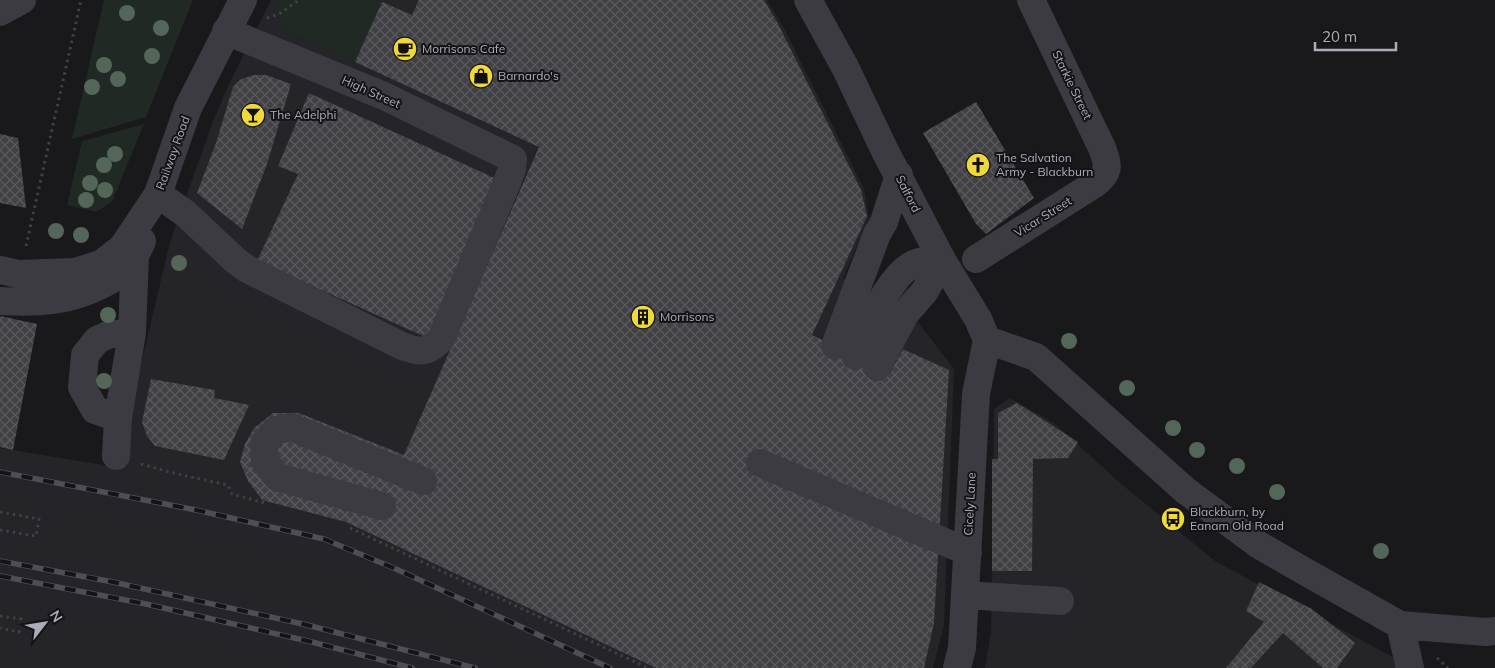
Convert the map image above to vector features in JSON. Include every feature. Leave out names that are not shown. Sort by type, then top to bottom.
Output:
[{"type":"street","points":[[0,12],[22,0]]},
{"type":"street","name":"Railway Road","points":[[15,265],[75,272],[101,264],[122,248],[158,194],[188,108],[243,0]]},
{"type":"street","name":"Salford","points":[[808,0],[845,67],[942,260],[978,319],[987,340]]},
{"type":"street","name":"Starkie Street","points":[[1031,0],[1102,148],[1107,161],[1107,171]]},
{"type":"street","name":"High Street","points":[[158,194],[186,214],[235,260],[248,269],[415,351],[425,351],[433,347],[441,339],[510,174],[513,159],[384,96],[226,32]]},
{"type":"street","name":"Vicar Street","points":[[976,259],[1093,185],[1107,171]]},
{"type":"street","points":[[899,175],[884,222],[877,234],[856,356],[905,314],[925,291],[942,260]]},
{"type":"street","points":[[0,301],[50,302],[96,288],[120,275],[135,256],[145,235],[158,194]]},
{"type":"street","points":[[116,456],[118,418],[132,333],[135,256]]},
{"type":"street","points":[[118,418],[95,410],[82,386],[85,355],[97,340],[110,334],[132,333]]},
{"type":"street","points":[[987,340],[1036,357],[1186,491],[1252,540],[1304,572],[1400,625],[1492,633]]},
{"type":"street","name":"Cicely Lane","points":[[957,668],[962,648],[976,394],[987,340]]},
{"type":"street","points":[[382,506],[277,477],[265,461],[264,444],[276,430],[290,427],[423,481]]},
{"type":"street","points":[[760,463],[968,552]]},
{"type":"street","points":[[965,595],[1060,601]]},
{"type":"street","points":[[1400,625],[1410,668]]},
{"type":"path","points":[[15,265],[25,249],[81,0]]},
{"type":"path","points":[[116,456],[177,474],[228,485],[232,494],[270,504]]},
{"type":"path","points":[[0,512],[39,519],[36,536],[0,530]]},
{"type":"path","points":[[344,525],[648,668]]},
{"type":"path","points":[[0,616],[21,619],[19,632],[0,628]]},
{"type":"shaded area","points":[[104,0],[193,0],[146,117],[72,139]]},
{"type":"shaded area","points":[[271,0],[767,0],[784,28],[864,189],[869,218],[843,278],[890,302],[901,282],[924,303],[917,321],[954,369],[944,625],[933,668],[0,668],[0,448],[122,468],[134,394],[170,242],[212,124],[229,84]]},
{"type":"shaded area","points":[[278,0],[379,0],[382,2],[355,62],[284,30],[279,14]]},
{"type":"shaded area","points":[[144,124],[112,202],[96,212],[67,205],[82,141]]},
{"type":"shaded area","points":[[1010,398],[1054,423],[1119,482],[1215,561],[1413,668],[985,668],[991,632],[994,409]]},
{"type":"building","name":"Morrisons","points":[[419,0],[764,0],[777,22],[861,190],[867,216],[812,335],[890,373],[903,349],[949,370],[934,623],[924,668],[656,668],[346,522],[262,500],[248,481],[240,462],[245,444],[254,428],[273,413],[299,413],[404,455],[539,147],[355,62],[382,2],[412,15]]},
{"type":"building","points":[[254,75],[266,75],[291,84],[267,164],[242,229],[197,193],[216,143],[233,87],[241,79]]},
{"type":"building","points":[[309,93],[501,181],[432,340],[257,261],[298,174],[278,166]]},
{"type":"building","name":"The Salvation Army - Blackburn","points":[[976,102],[1034,198],[986,234],[976,224],[923,133]]},
{"type":"building","points":[[0,134],[18,138],[26,208],[0,203]]},
{"type":"building","points":[[0,316],[37,324],[13,450],[0,447]]},
{"type":"building","points":[[151,379],[215,390],[214,398],[249,405],[224,460],[155,446],[147,436],[142,422]]},
{"type":"building","points":[[1017,403],[1078,442],[1068,458],[1033,459],[1032,571],[992,571],[992,459],[998,459],[998,413]]},
{"type":"building","points":[[1259,582],[1312,609],[1355,643],[1337,668],[1323,668],[1283,633],[1251,668],[1226,668],[1264,622],[1246,611]]},
{"type":"railway","points":[[0,472],[196,510],[324,539],[396,569],[610,668]]},
{"type":"railway","points":[[0,561],[113,582],[307,625],[475,668]]},
{"type":"railway","points":[[0,576],[146,604],[312,642],[412,668]]},
{"type":"place","name":"Morrisons Cafe","points":[[405,49]]},
{"type":"place","name":"Barnardo's","points":[[481,76]]},
{"type":"place","name":"The Adelphi","points":[[253,115]]},
{"type":"place","name":"The Salvation Army - Blackburn","points":[[978,165]]},
{"type":"place","name":"Morrisons","points":[[643,317]]},
{"type":"place","name":"Blackburn, by Eanam Old Road","points":[[1173,519]]}]
